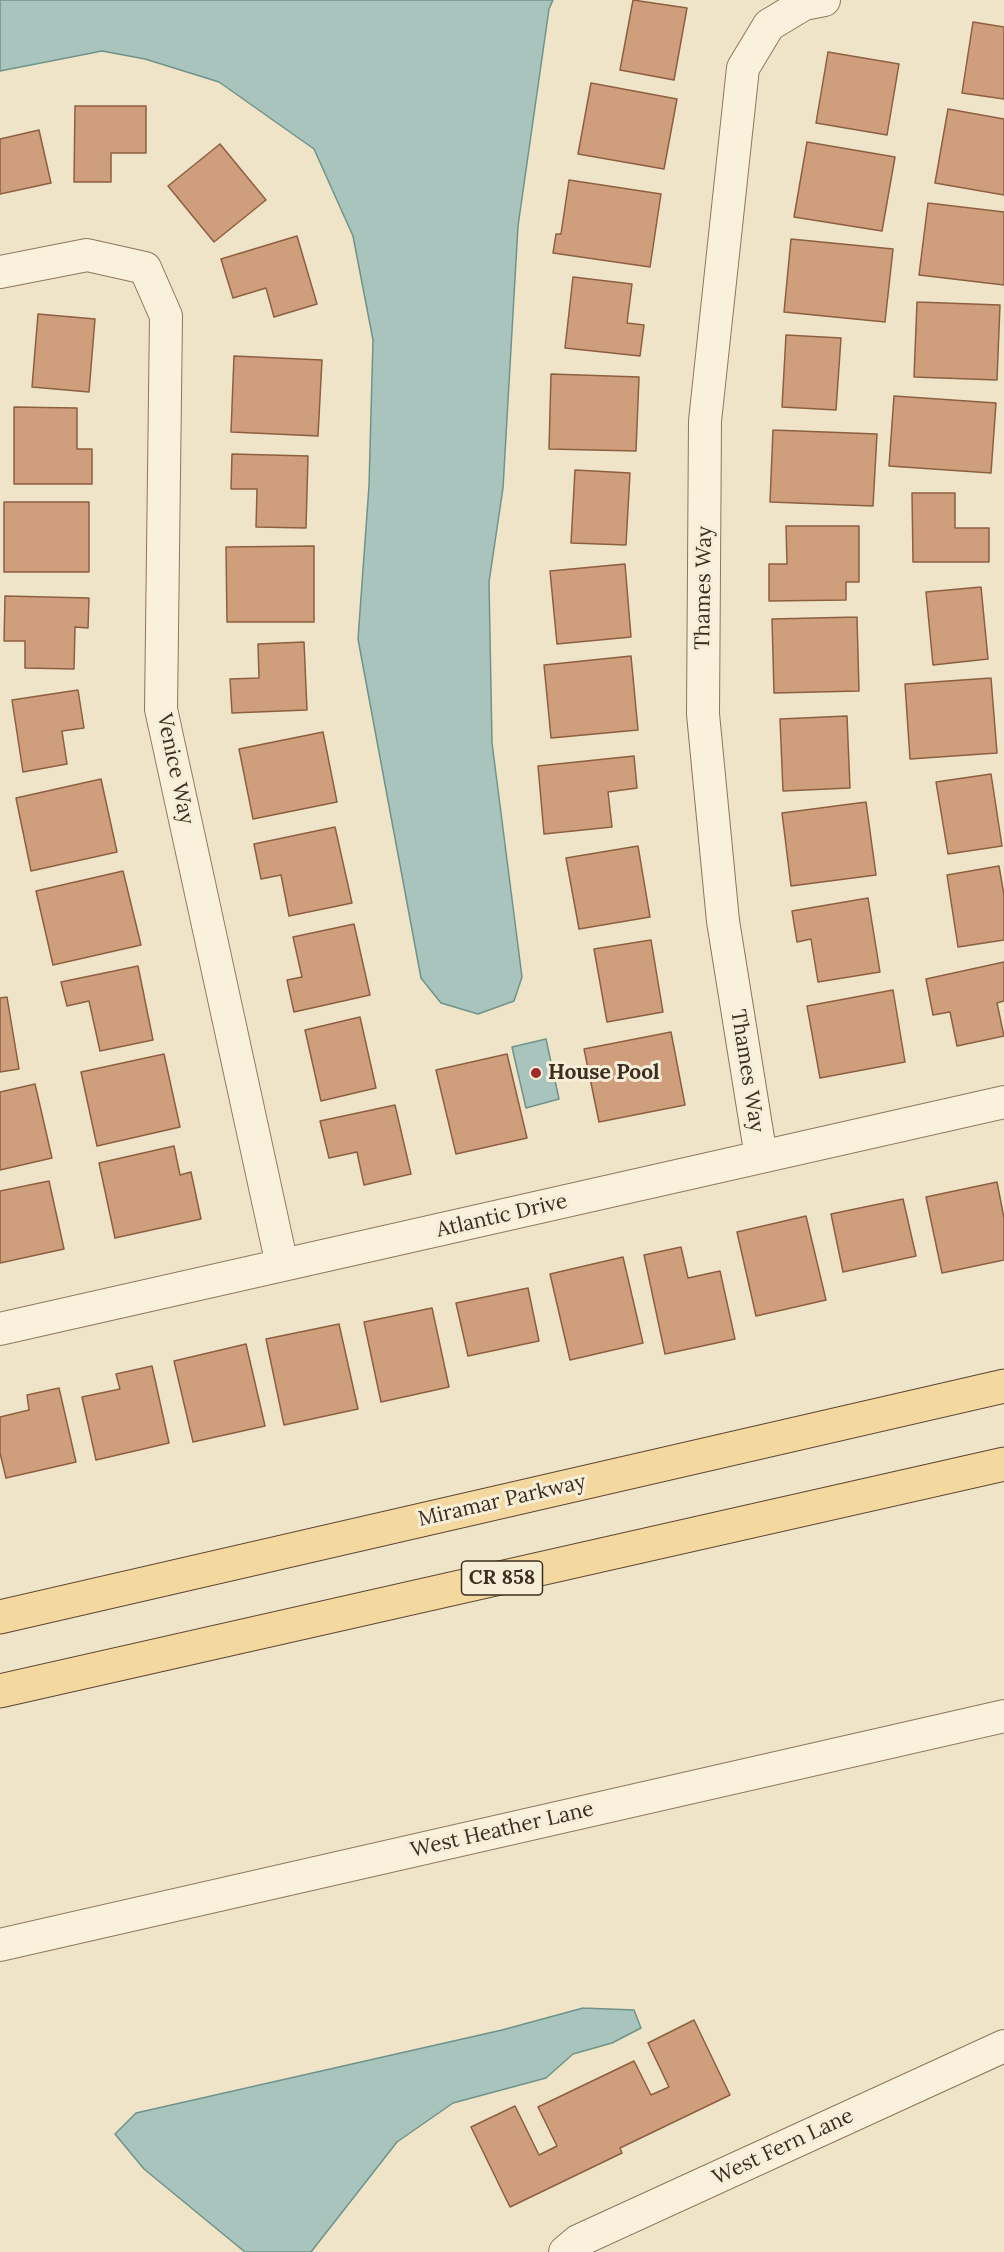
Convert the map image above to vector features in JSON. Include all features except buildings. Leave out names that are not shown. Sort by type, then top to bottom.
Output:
[{"type":"main road","name":"Miramar Parkway","points":[[0,1617],[1004,1386]]},
{"type":"main road","name":"CR 858","points":[[0,1691],[1004,1464]]},
{"type":"street","name":"Thames Way","points":[[761,1157],[723,921],[703,702],[705,421],[743,68],[768,25],[804,4],[824,0]]},
{"type":"street","name":"Venice Way","points":[[0,272],[87,255],[145,268],[166,316],[161,709],[282,1265]]},
{"type":"street","name":"Atlantic Drive","points":[[0,1329],[1004,1102]]},
{"type":"street","name":"West Heather Lane","points":[[0,1944],[1004,1716]]},
{"type":"street","name":"West Fern Lane","points":[[565,2252],[578,2241],[1004,2046]]},
{"type":"water","points":[[0,0],[553,0],[549,9],[518,226],[503,488],[489,582],[492,743],[522,977],[514,1001],[478,1014],[441,1003],[421,978],[358,639],[369,486],[373,340],[353,236],[314,149],[219,82],[145,59],[102,51],[0,71]]},
{"type":"water","name":"House Pool","points":[[546,1039],[559,1099],[526,1108],[512,1047]]},
{"type":"water","points":[[583,2008],[634,2010],[641,2028],[612,2043],[573,2054],[546,2078],[453,2103],[397,2142],[311,2252],[245,2252],[144,2169],[115,2134],[136,2113],[502,2030]]},
{"type":"place","name":"House Pool","points":[[536,1073]]}]
